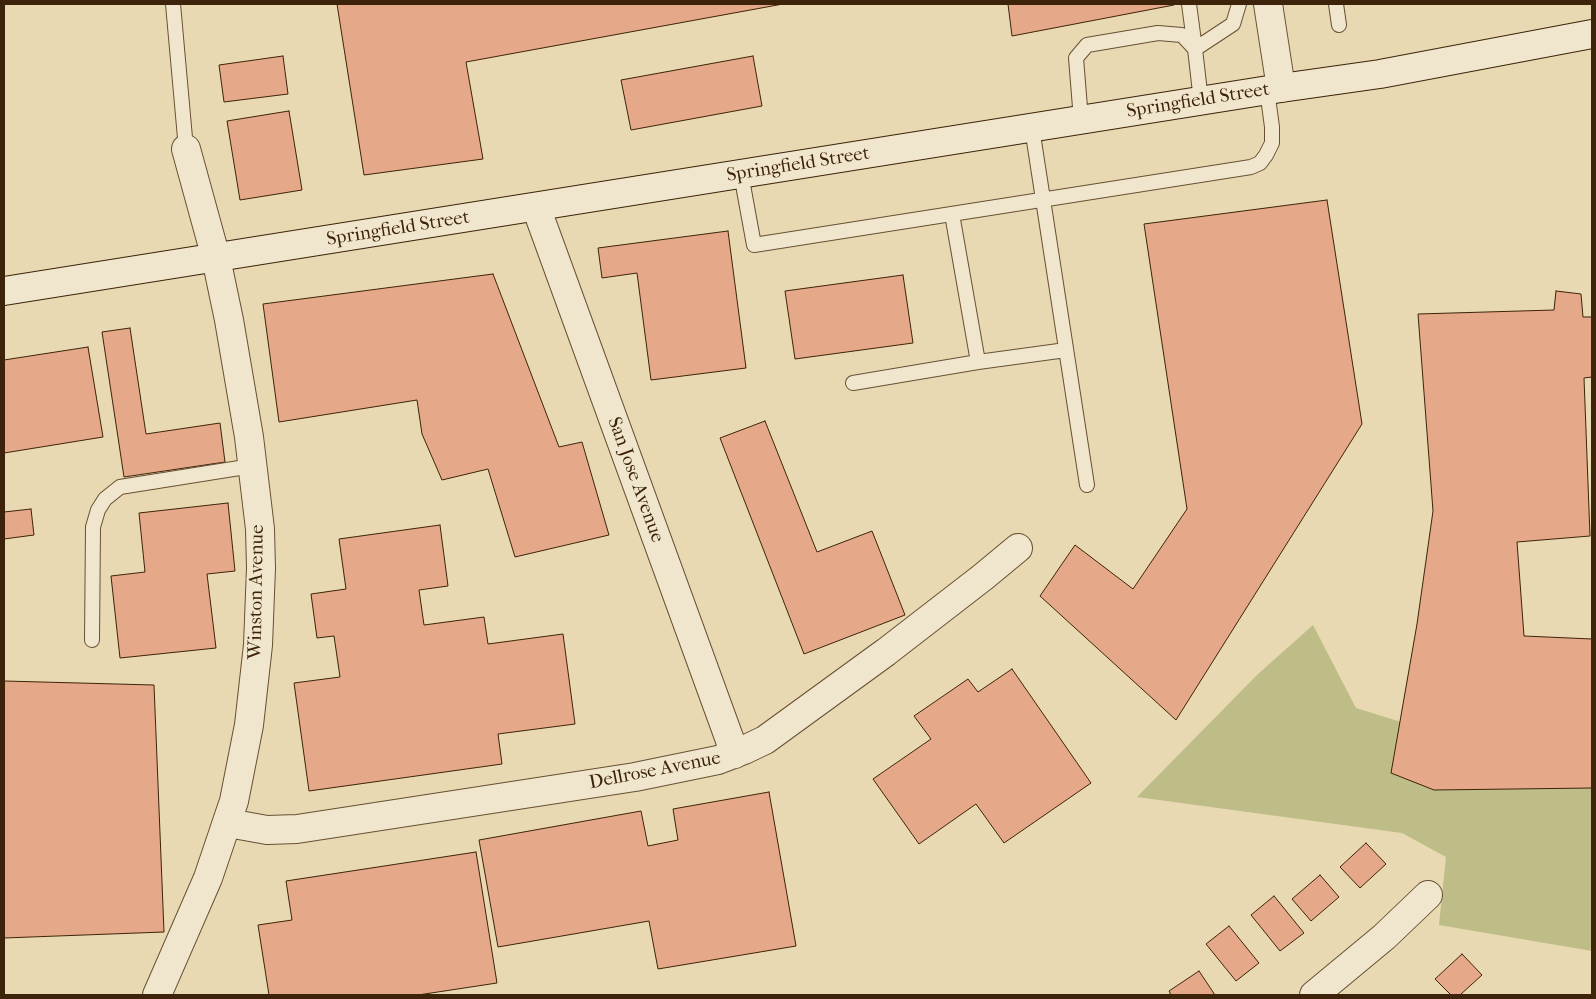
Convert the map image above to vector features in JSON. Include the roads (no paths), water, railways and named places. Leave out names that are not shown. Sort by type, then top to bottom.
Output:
[{"type":"street","points":[[1268,4],[1274,89]]},
{"type":"street","name":"Springfield Street","points":[[4,291],[1274,89],[1380,74],[1592,34]]},
{"type":"street","name":"Winston Avenue","points":[[157,995],[208,878],[234,801],[249,725],[258,645],[261,568],[260,539],[252,466],[229,320],[216,258],[186,149]]},
{"type":"street","name":"San Jose Avenue","points":[[536,207],[735,754]]},
{"type":"street","name":"Dellrose Avenue","points":[[228,822],[267,830],[297,829],[635,778],[718,760],[765,740],[886,652],[1018,548]]},
{"type":"street","points":[[1314,995],[1384,937],[1428,895]]},
{"type":"lane","points":[[174,4],[186,149]]},
{"type":"lane","points":[[1188,4],[1201,101]]},
{"type":"lane","points":[[1195,49],[1233,24],[1239,4]]},
{"type":"lane","points":[[1336,4],[1339,25]]},
{"type":"lane","points":[[1081,120],[1076,58],[1087,45],[1158,33],[1182,35],[1195,49]]},
{"type":"lane","points":[[740,174],[754,245],[1251,167],[1260,163],[1272,143],[1274,89]]},
{"type":"lane","points":[[1032,128],[1087,485]]},
{"type":"lane","points":[[952,214],[978,362]]},
{"type":"lane","points":[[853,383],[978,362],[1066,350]]},
{"type":"lane","points":[[92,640],[93,526],[98,510],[105,499],[120,487],[252,466]]}]
